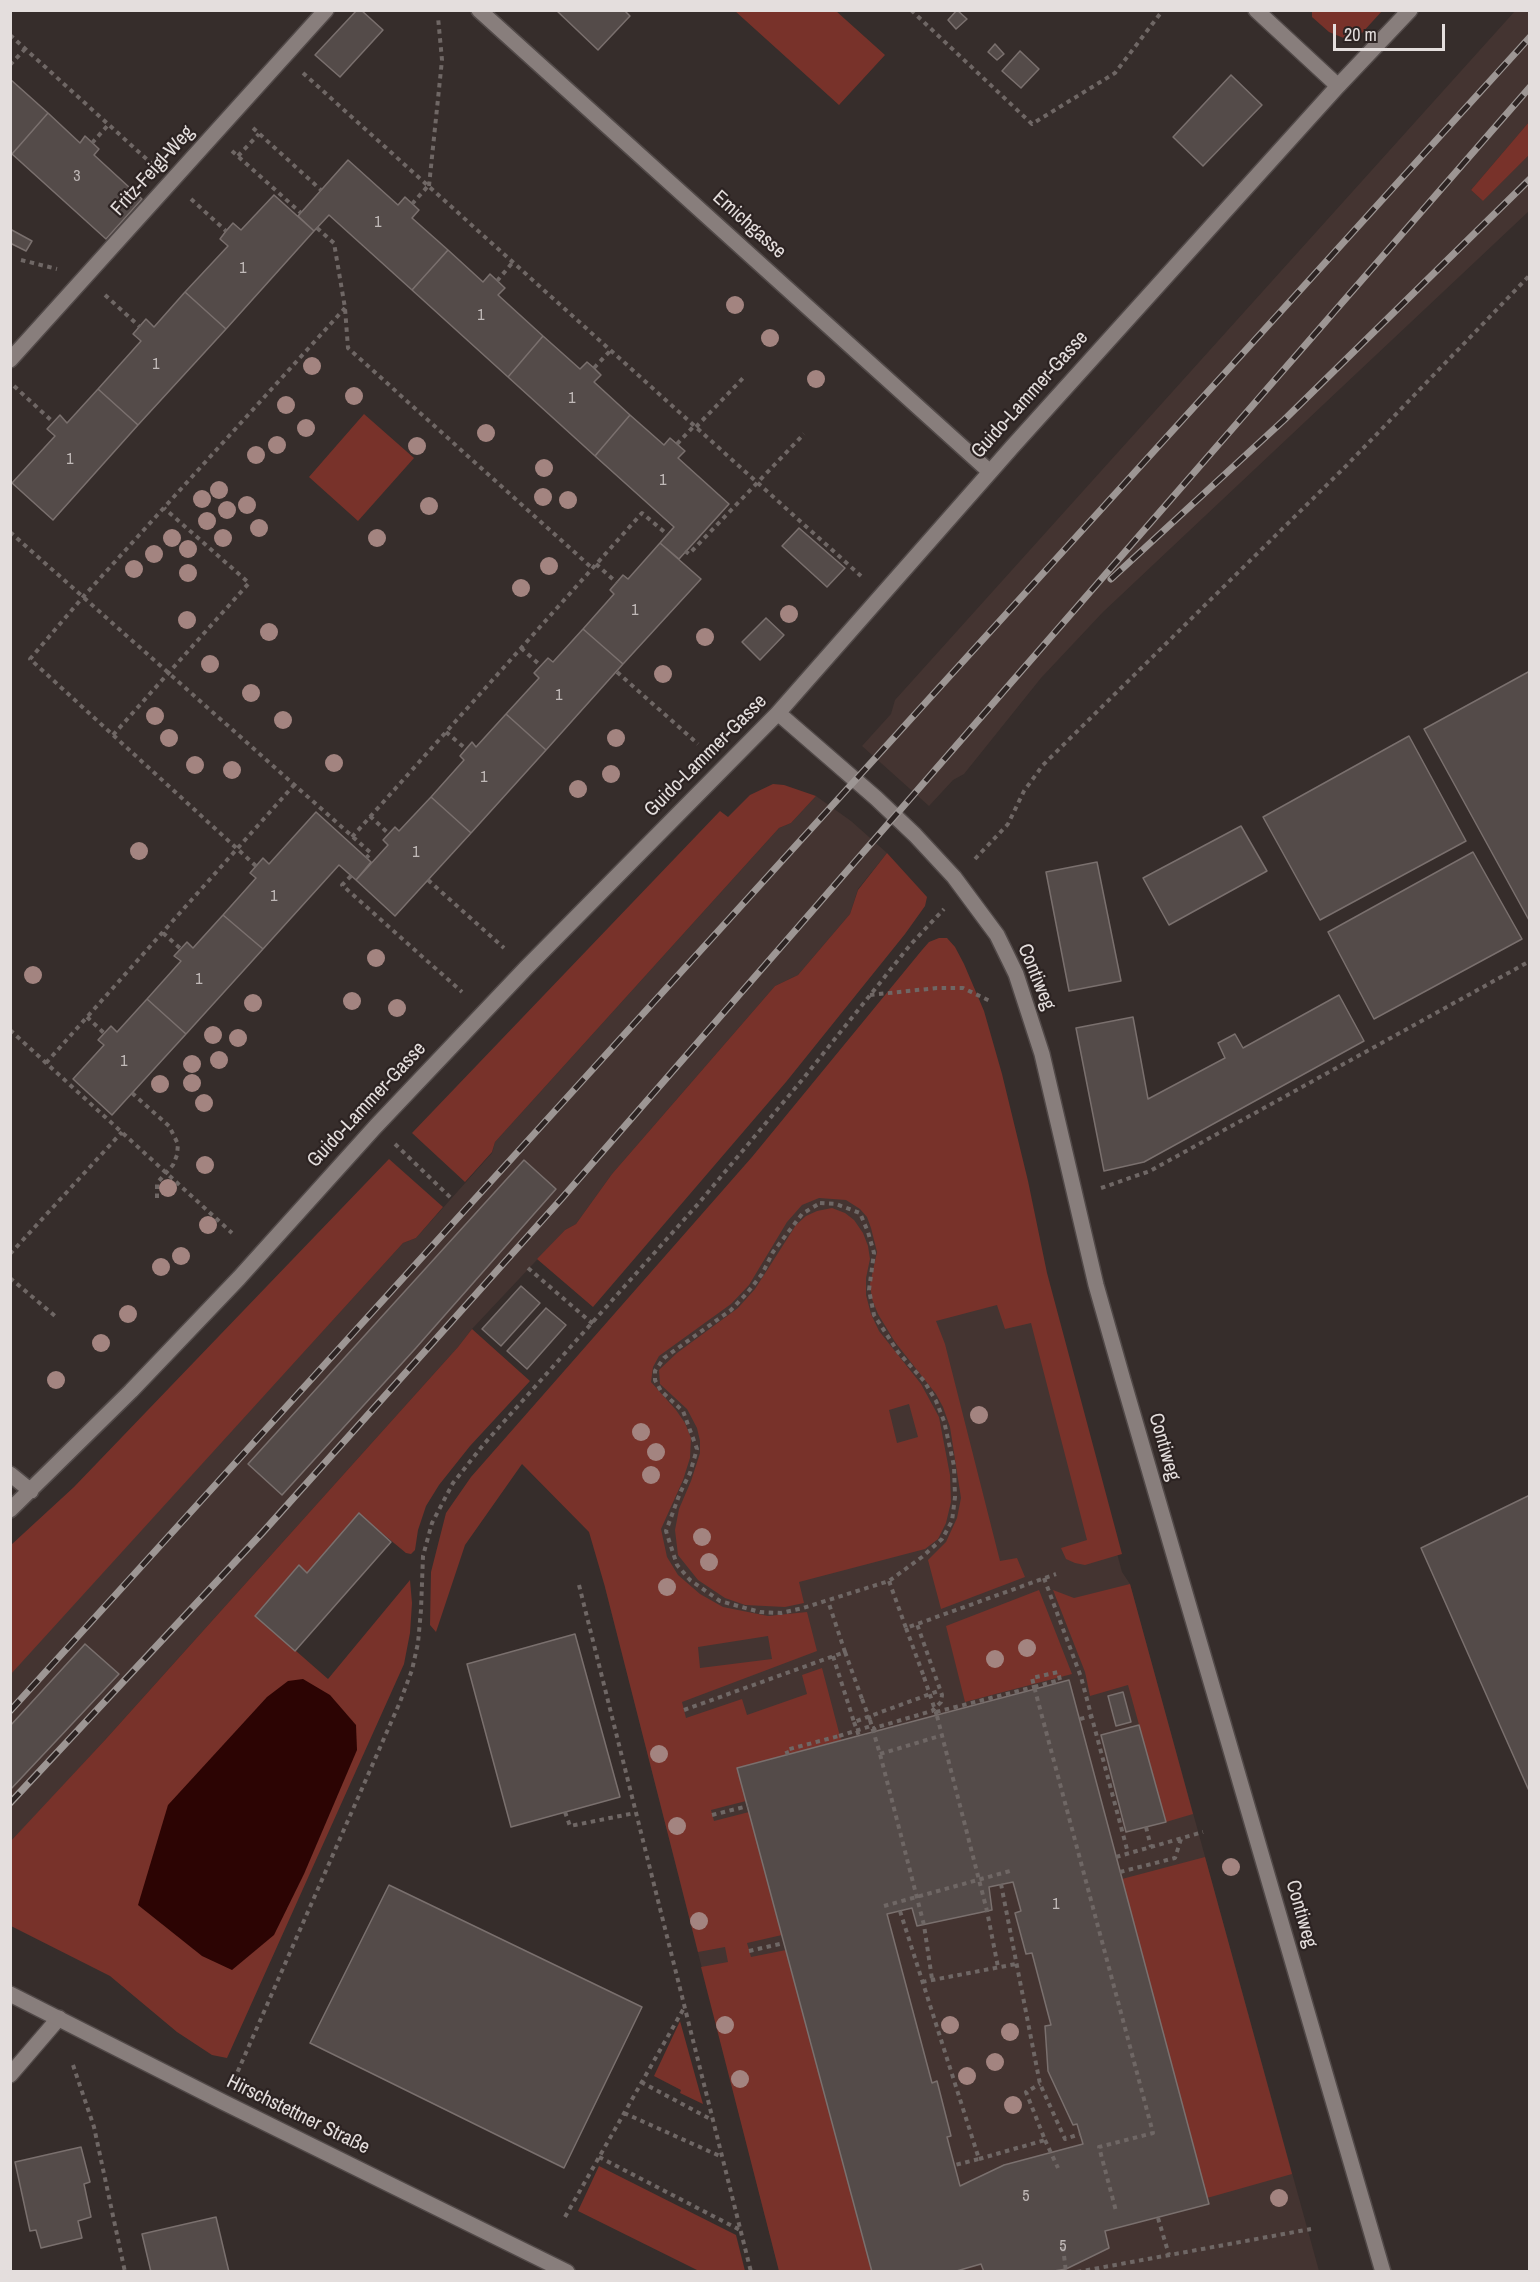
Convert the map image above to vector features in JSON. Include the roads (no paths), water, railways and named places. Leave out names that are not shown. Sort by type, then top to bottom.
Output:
[{"type":"street","name":"Fritz-Feigl-Weg","points":[[10,360],[326,10]]},
{"type":"street","name":"Emichgasse","points":[[479,10],[990,472]]},
{"type":"street","points":[[1256,10],[1338,86]]},
{"type":"street","name":"Guido-Lammer-Gasse","points":[[10,1510],[131,1391],[518,976],[778,713],[990,472],[1338,86],[1410,10]]},
{"type":"street","name":"Contiweg","points":[[778,713],[876,798],[954,877],[997,935],[1016,974],[1044,1064],[1074,1195],[1123,1380],[1383,2271]]},
{"type":"street","points":[[10,1474],[31,1491]]},
{"type":"street","name":"Hirschstettner Straße","points":[[10,1994],[223,2102],[567,2271]]},
{"type":"street","points":[[10,2075],[59,2018]]},
{"type":"railway","points":[[10,1711],[1530,37]]},
{"type":"railway","points":[[10,1803],[263,1532],[563,1197],[1530,87]]},
{"type":"railway","points":[[1111,579],[1284,420],[1530,179]]}]
